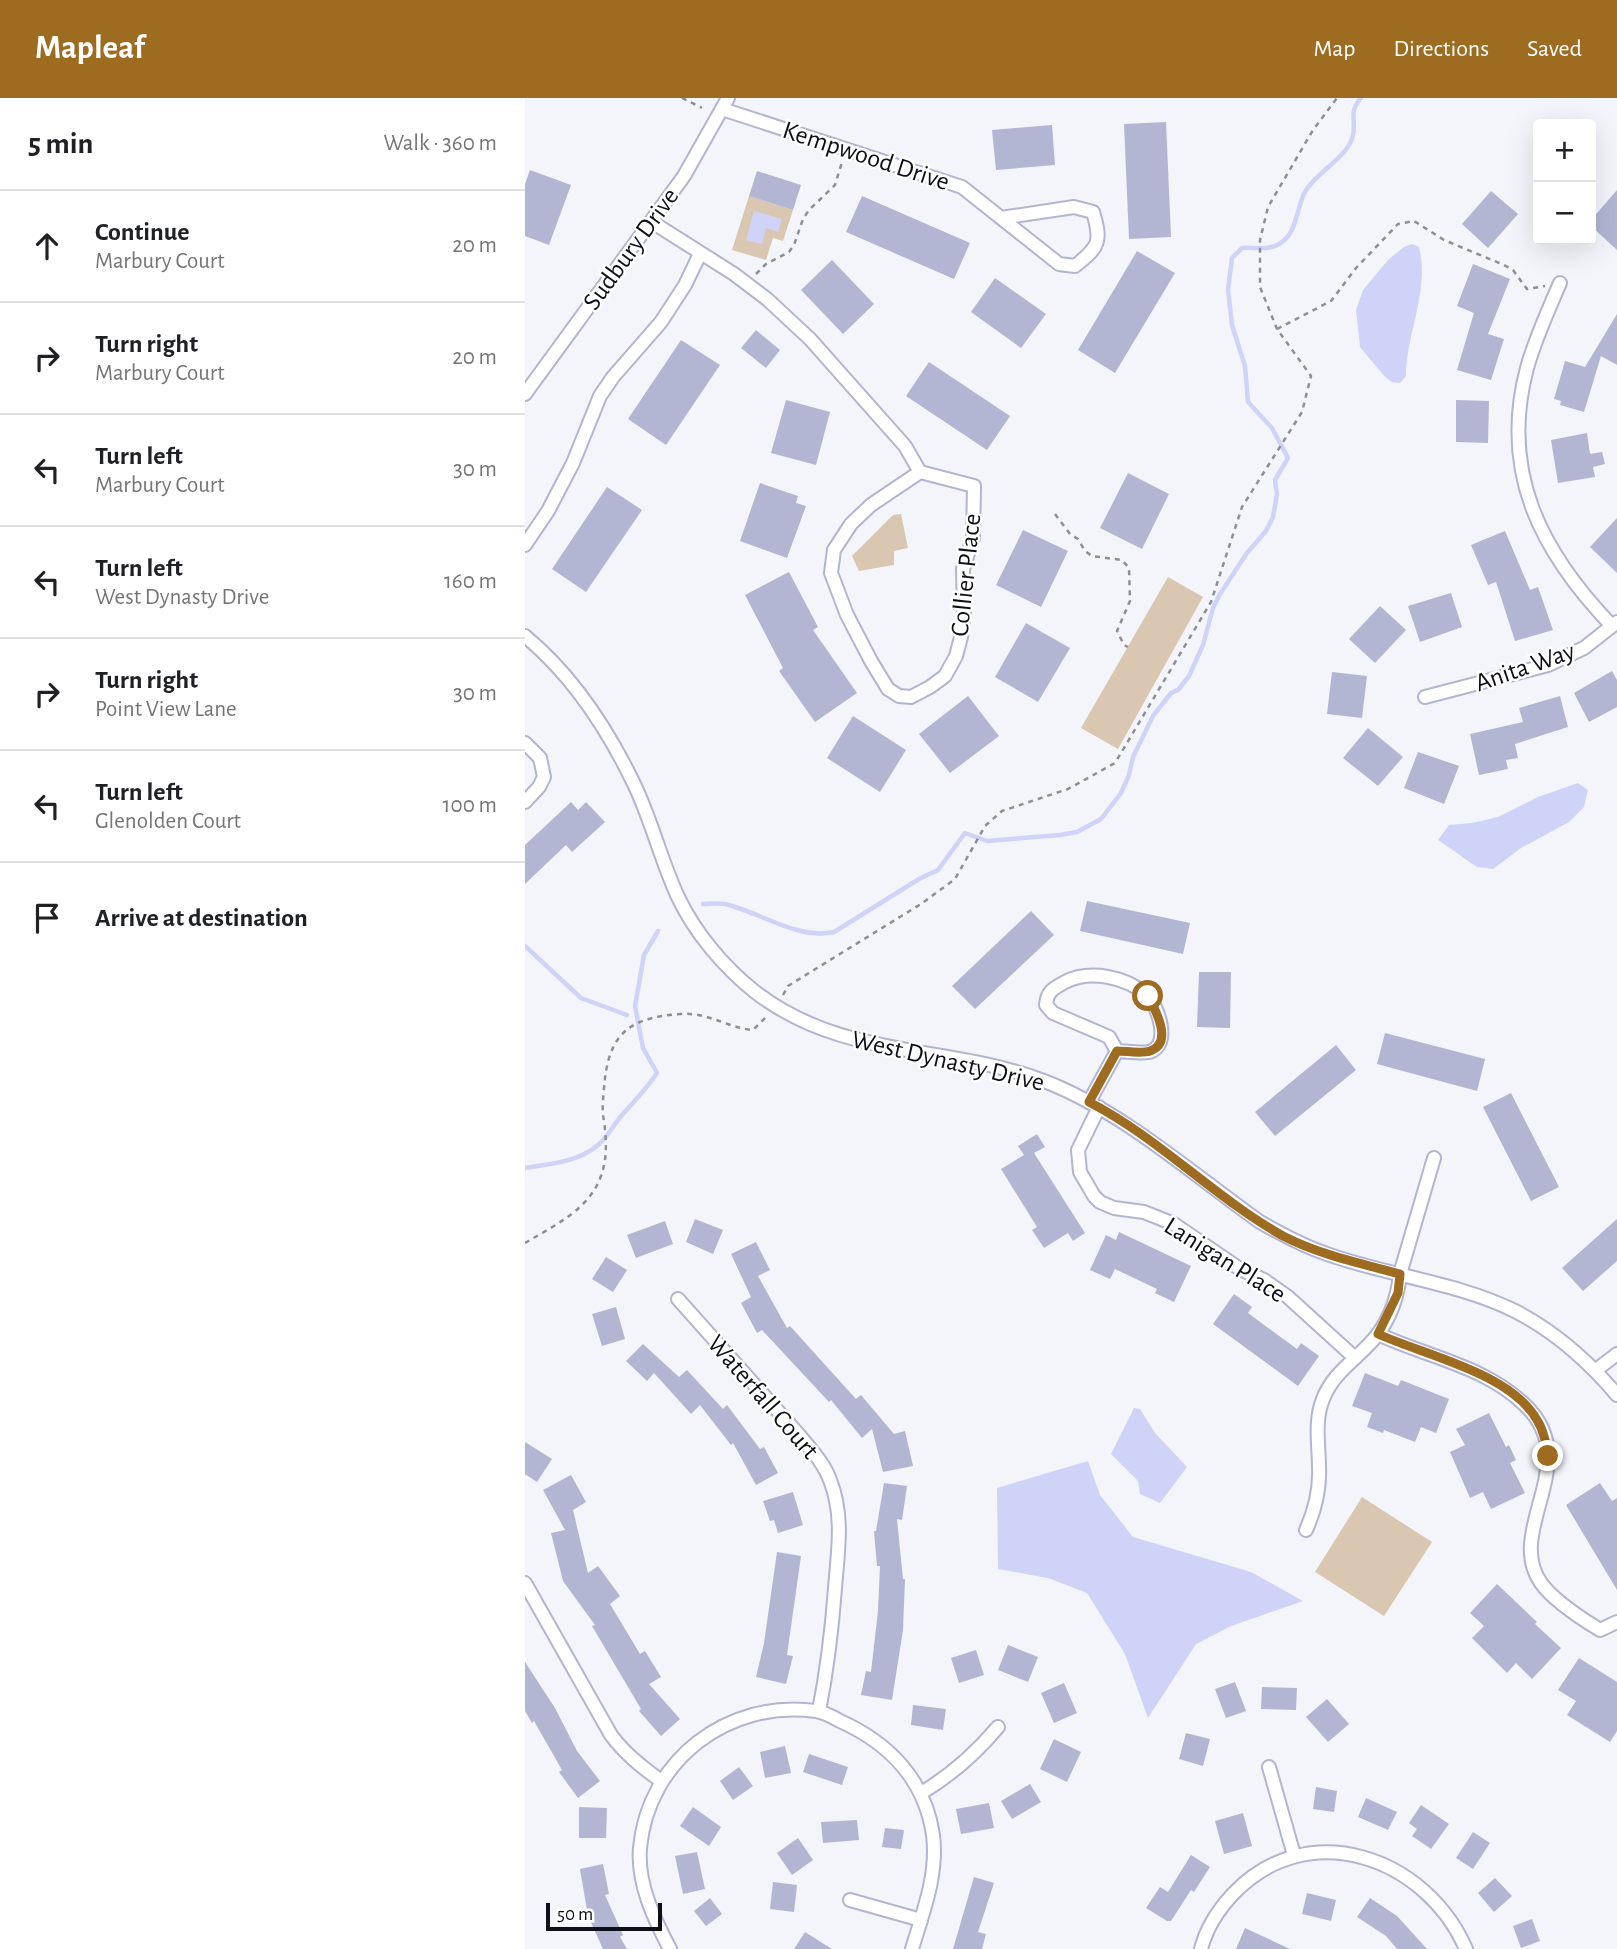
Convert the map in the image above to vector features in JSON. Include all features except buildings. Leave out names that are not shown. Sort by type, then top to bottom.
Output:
[{"type":"street","name":"Kempwood Drive","points":[[725,104],[846,149],[963,187],[1001,218],[1059,264],[1075,266],[1094,251],[1099,232],[1093,212],[1074,207],[1001,218]]},
{"type":"street","name":"Sudbury Drive","points":[[525,394],[684,176],[725,104]]},
{"type":"street","points":[[652,222],[746,283],[810,339],[905,446],[920,472]]},
{"type":"street","points":[[525,545],[548,511],[573,463],[600,396],[661,322],[685,285],[700,254]]},
{"type":"street","points":[[1560,283],[1531,358],[1523,391],[1520,433],[1524,482],[1542,533],[1553,553],[1585,598],[1615,624]]},
{"type":"street","name":"Collier Place","points":[[920,472],[974,486],[973,538],[963,569],[964,611],[956,656],[945,676],[911,697],[899,696],[888,689],[847,615],[831,573],[834,550],[851,524],[871,505],[920,472]]},
{"type":"street","name":"Anita Way","points":[[1425,697],[1548,665],[1584,648],[1615,624]]},
{"type":"street","name":"West Dynasty Drive","points":[[525,636],[572,684],[607,733],[635,786],[678,898],[709,945],[753,990],[800,1020],[837,1035],[1018,1072],[1065,1090],[1094,1105],[1284,1236],[1328,1255],[1465,1292],[1516,1312],[1538,1324],[1596,1370],[1617,1395]]},
{"type":"street","points":[[525,743],[540,758],[544,777],[525,802]]},
{"type":"street","points":[[1101,976],[1117,978],[1148,996],[1160,1019],[1161,1039],[1156,1048],[1149,1052],[1117,1051],[1109,1037],[1053,1013],[1046,1005],[1051,989],[1070,979],[1101,976]]},
{"type":"street","name":"Lanigan Place","points":[[1117,1051],[1078,1150],[1080,1172],[1085,1184],[1100,1202],[1114,1208],[1144,1212],[1174,1224],[1240,1269],[1263,1280],[1288,1297],[1354,1357]]},
{"type":"street","points":[[1306,1530],[1319,1484],[1319,1410],[1330,1384],[1378,1334],[1398,1293],[1400,1274],[1434,1158]]},
{"type":"street","name":"Waterfall Court","points":[[678,1299],[800,1436],[819,1459],[829,1478],[838,1510],[839,1530],[830,1642],[819,1711]]},
{"type":"street","points":[[1378,1334],[1459,1364],[1500,1386],[1526,1406],[1536,1418],[1543,1432],[1548,1456],[1547,1479],[1531,1548],[1532,1567],[1542,1585],[1600,1630],[1617,1622]]},
{"type":"street","points":[[1596,1370],[1617,1354]]},
{"type":"street","points":[[525,1583],[611,1735],[636,1763],[661,1781]]},
{"type":"street","points":[[670,1949],[648,1901],[640,1850],[647,1815],[661,1781],[691,1745],[708,1734],[727,1724],[759,1714],[789,1711],[819,1711],[874,1739],[900,1763],[921,1793],[933,1836],[934,1859],[931,1886],[912,1949]]},
{"type":"street","points":[[921,1793],[976,1753],[998,1727]]},
{"type":"street","points":[[1269,1767],[1294,1855]]},
{"type":"street","points":[[1201,1949],[1218,1913],[1240,1887],[1261,1871],[1294,1855],[1314,1852],[1358,1856],[1396,1871],[1439,1907],[1453,1924],[1466,1949]]},
{"type":"street","points":[[850,1900],[921,1920]]},
{"type":"path","points":[[681,98],[702,108]]},
{"type":"path","points":[[783,995],[788,986],[921,904],[955,879],[983,829],[1002,811],[1068,789],[1115,763],[1211,602],[1242,507],[1302,412],[1311,376],[1277,329],[1260,287],[1260,240],[1268,207],[1313,130],[1337,98]]},
{"type":"path","points":[[746,283],[766,264],[789,252],[809,210],[835,186],[846,149]]},
{"type":"path","points":[[1277,329],[1331,301],[1356,268],[1398,224],[1414,221],[1444,240],[1513,270],[1527,289],[1560,283]]},
{"type":"path","points":[[1055,514],[1070,534],[1078,539],[1085,551],[1092,556],[1122,560],[1129,568],[1130,601],[1117,631],[1124,645],[1128,647]]},
{"type":"path","points":[[525,1243],[568,1218],[588,1199],[602,1173],[607,1128],[603,1116],[603,1094],[607,1060],[613,1043],[623,1031],[648,1020],[683,1014],[703,1015],[753,1030],[767,1016]]},
{"type":"shaded area","points":[[749,196],[793,210],[783,241],[773,238],[766,260],[732,250]]},
{"type":"shaded area","points":[[901,514],[908,548],[894,551],[894,565],[859,571],[852,556],[893,515]]},
{"type":"shaded area","points":[[1168,577],[1203,597],[1118,749],[1081,728]]},
{"type":"shaded area","points":[[1362,1497],[1432,1542],[1384,1616],[1315,1572]]},
{"type":"water","points":[[754,211],[782,219],[778,232],[766,228],[762,244],[746,240]]},
{"type":"water","points":[[1412,244],[1419,247],[1422,279],[1406,376],[1400,383],[1385,377],[1360,347],[1356,310],[1363,290],[1388,260]]},
{"type":"water","points":[[1578,783],[1588,790],[1584,807],[1569,822],[1521,848],[1493,869],[1477,867],[1438,840],[1449,825],[1498,817],[1538,797]]},
{"type":"water","points":[[1134,1408],[1140,1409],[1155,1433],[1187,1467],[1160,1503],[1140,1494],[1138,1481],[1111,1454]]},
{"type":"water","points":[[1088,1461],[1100,1495],[1133,1537],[1251,1572],[1303,1601],[1231,1626],[1196,1644],[1148,1718],[1125,1654],[1087,1593],[1048,1578],[998,1569],[997,1488]]},
{"type":"waterway","points":[[703,904],[725,904],[806,932],[834,932],[938,870],[965,833],[987,841],[1060,835],[1077,832],[1101,819],[1121,793],[1133,757],[1153,716],[1189,676],[1203,645],[1213,608],[1220,594],[1247,553],[1266,531],[1273,517],[1277,494],[1275,480],[1288,458],[1272,428],[1248,402],[1245,366],[1232,325],[1228,290],[1232,258],[1242,248],[1279,244],[1290,233],[1305,192],[1348,147],[1354,133],[1355,108],[1361,98]]},
{"type":"waterway","points":[[525,1168],[563,1161],[590,1151],[605,1138],[657,1073],[643,1048],[635,1006],[644,955],[658,931]]},
{"type":"waterway","points":[[525,946],[581,998],[627,1015]]},
{"type":"route","points":[[1148,996],[1160,1019],[1161,1039],[1156,1048],[1149,1052],[1117,1051],[1089,1102],[1284,1236],[1328,1255],[1400,1274],[1398,1293],[1378,1334],[1459,1364],[1500,1386],[1526,1406],[1536,1418],[1543,1432],[1548,1456]]}]
